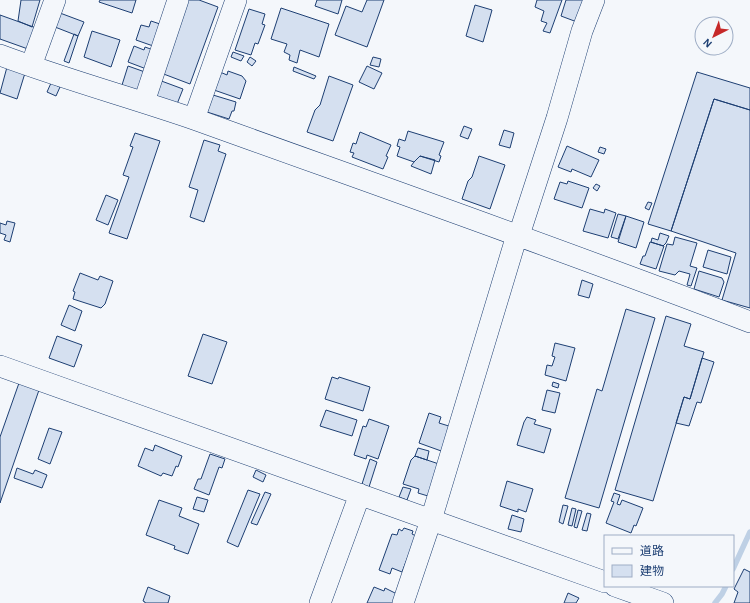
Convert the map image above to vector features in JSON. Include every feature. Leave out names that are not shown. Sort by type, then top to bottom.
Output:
[{"type":"street","points":[[31,66],[55,0]]},
{"type":"street","points":[[144,102],[178,0]]},
{"type":"street","points":[[194,119],[236,0]]},
{"type":"street","points":[[403,603],[432,520],[518,235],[554,125],[582,31],[594,0]]},
{"type":"street","points":[[0,55],[194,119],[644,281],[750,322]]},
{"type":"street","points":[[0,366],[604,582]]},
{"type":"street","points":[[320,603],[360,494]]},
{"type":"street","points":[[618,587],[663,603]]},
{"type":"building","points":[[21,0],[40,0],[32,27],[18,21]]},
{"type":"building","points":[[100,0],[136,0],[132,13],[99,2]]},
{"type":"building","points":[[187,0],[199,0],[218,7],[190,84],[161,73]]},
{"type":"building","points":[[317,0],[342,0],[338,14],[315,6]]},
{"type":"building","points":[[367,0],[384,0],[367,47],[335,35],[346,6],[362,12]]},
{"type":"building","points":[[537,0],[562,0],[550,33],[543,31],[547,23],[541,21],[544,11],[535,7]]},
{"type":"building","points":[[566,0],[585,0],[577,22],[561,16]]},
{"type":"building","points":[[475,5],[492,10],[483,42],[466,36]]},
{"type":"building","points":[[281,8],[329,24],[319,57],[300,50],[297,63],[289,60],[290,55],[284,52],[287,44],[271,39]]},
{"type":"building","points":[[249,9],[265,14],[262,24],[265,25],[258,44],[255,43],[251,55],[235,50]]},
{"type":"building","points":[[60,13],[84,22],[78,36],[55,27]]},
{"type":"building","points":[[0,15],[39,29],[28,49],[0,39]]},
{"type":"building","points":[[151,21],[163,25],[156,47],[136,40],[141,25],[149,27]]},
{"type":"building","points":[[92,31],[120,40],[111,67],[84,57]]},
{"type":"building","points":[[74,34],[78,36],[69,63],[64,61]]},
{"type":"building","points":[[134,46],[144,50],[145,47],[156,51],[149,70],[128,62]]},
{"type":"building","points":[[233,52],[244,56],[241,61],[231,57]]},
{"type":"building","points":[[250,57],[256,61],[252,66],[247,62]]},
{"type":"building","points":[[373,57],[381,59],[379,67],[370,65]]},
{"type":"building","points":[[128,66],[145,72],[139,91],[122,85]]},
{"type":"building","points":[[367,66],[382,73],[374,89],[359,82]]},
{"type":"building","points":[[7,67],[25,73],[17,99],[0,93]]},
{"type":"building","points":[[294,67],[316,76],[314,79],[293,71]]},
{"type":"building","points":[[228,71],[242,76],[246,81],[240,99],[214,90],[220,72],[227,75]]},
{"type":"building","points":[[697,72],[750,88],[750,110],[714,99],[671,231],[648,224]]},
{"type":"building","points":[[329,76],[353,85],[333,141],[307,132],[315,110],[320,105]]},
{"type":"building","points":[[156,79],[183,89],[177,104],[150,94]]},
{"type":"building","points":[[51,83],[60,87],[56,96],[47,92]]},
{"type":"building","points":[[213,95],[236,102],[234,111],[232,111],[229,119],[207,112]]},
{"type":"building","points":[[714,99],[750,110],[750,308],[722,300],[736,253],[671,231]]},
{"type":"building","points":[[464,126],[472,129],[468,139],[460,136]]},
{"type":"building","points":[[504,130],[514,133],[510,148],[499,145]]},
{"type":"building","points":[[408,131],[444,142],[439,155],[441,156],[439,162],[420,156],[414,162],[397,156],[400,147],[397,146],[399,139],[405,141]]},
{"type":"building","points":[[360,132],[391,145],[386,156],[388,157],[383,169],[352,157],[354,153],[350,152],[353,143],[356,144]]},
{"type":"building","points":[[135,133],[160,141],[127,239],[109,233],[129,177],[123,175],[133,147],[130,146]]},
{"type":"building","points":[[204,140],[220,145],[218,151],[226,154],[204,222],[190,217],[198,190],[189,187]]},
{"type":"building","points":[[567,146],[599,160],[591,177],[572,169],[571,172],[558,167]]},
{"type":"building","points":[[600,147],[606,149],[604,154],[598,152]]},
{"type":"building","points":[[420,156],[435,160],[431,174],[411,166]]},
{"type":"building","points":[[479,156],[505,165],[490,209],[462,199],[468,181],[472,177]]},
{"type":"building","points":[[568,181],[589,188],[582,208],[554,199],[560,182],[567,184]]},
{"type":"building","points":[[596,184],[600,186],[597,191],[593,188]]},
{"type":"building","points":[[106,195],[118,200],[108,225],[96,220]]},
{"type":"building","points":[[648,202],[652,203],[649,210],[645,208]]},
{"type":"building","points":[[590,209],[604,213],[605,209],[616,213],[608,238],[583,231]]},
{"type":"building","points":[[618,214],[626,216],[618,239],[611,237]]},
{"type":"building","points":[[626,216],[644,222],[636,248],[618,242]]},
{"type":"building","points":[[7,221],[15,223],[10,242],[4,240],[6,235],[0,233],[0,223],[6,225]]},
{"type":"building","points":[[660,233],[669,236],[663,246],[651,242],[652,238],[658,240]]},
{"type":"building","points":[[675,237],[697,243],[690,266],[697,268],[691,286],[687,285],[690,274],[679,271],[675,275],[659,271],[667,244],[673,245]]},
{"type":"building","points":[[650,242],[664,246],[656,269],[640,264],[643,256],[645,256]]},
{"type":"building","points":[[708,250],[731,257],[727,274],[703,267]]},
{"type":"building","points":[[699,271],[722,278],[724,282],[719,297],[694,289]]},
{"type":"building","points":[[80,273],[98,280],[100,276],[113,281],[105,304],[101,308],[73,299],[75,292],[73,291]]},
{"type":"building","points":[[582,280],[593,284],[589,298],[578,295]]},
{"type":"building","points":[[69,305],[82,311],[75,331],[61,325]]},
{"type":"building","points":[[626,309],[655,318],[599,508],[565,498],[597,389],[602,391]]},
{"type":"building","points":[[666,316],[691,324],[684,346],[704,352],[690,399],[684,397],[653,501],[615,490]]},
{"type":"building","points":[[203,334],[227,342],[212,384],[188,376]]},
{"type":"building","points":[[57,336],[82,345],[74,367],[49,358]]},
{"type":"building","points":[[555,343],[575,348],[566,381],[545,375],[547,365],[552,366],[555,357],[552,356]]},
{"type":"building","points":[[702,358],[714,362],[701,403],[697,402],[689,426],[676,423],[684,397],[690,399]]},
{"type":"building","points":[[332,377],[338,379],[339,377],[370,387],[363,411],[325,399]]},
{"type":"building","points":[[553,382],[559,384],[558,388],[552,386]]},
{"type":"building","points":[[19,383],[39,390],[0,503],[0,437]]},
{"type":"building","points":[[547,390],[560,393],[555,413],[542,410]]},
{"type":"building","points":[[326,410],[357,420],[352,436],[320,426]]},
{"type":"building","points":[[429,413],[441,417],[439,423],[452,427],[444,452],[419,443]]},
{"type":"building","points":[[527,417],[536,420],[534,424],[551,429],[544,453],[517,445]]},
{"type":"building","points":[[369,419],[389,426],[378,459],[367,455],[366,459],[354,455],[363,426],[366,427]]},
{"type":"building","points":[[49,428],[62,432],[50,464],[38,459]]},
{"type":"building","points":[[155,445],[182,456],[178,467],[176,466],[172,476],[163,473],[161,476],[138,466],[145,448],[153,451]]},
{"type":"building","points":[[418,448],[429,451],[427,460],[415,456]]},
{"type":"building","points":[[210,454],[225,459],[222,468],[219,467],[209,495],[194,489],[198,479],[201,479]]},
{"type":"building","points":[[415,456],[442,465],[428,496],[418,493],[419,489],[403,484],[411,460]]},
{"type":"building","points":[[370,459],[377,462],[369,487],[362,484]]},
{"type":"building","points":[[17,468],[33,474],[35,470],[47,475],[42,488],[14,478]]},
{"type":"building","points":[[256,470],[266,475],[263,482],[253,477]]},
{"type":"building","points":[[507,481],[533,489],[526,512],[518,509],[518,512],[500,506]]},
{"type":"building","points":[[403,487],[411,489],[407,500],[399,497]]},
{"type":"building","points":[[248,490],[260,494],[238,547],[227,542]]},
{"type":"building","points":[[265,492],[271,494],[257,525],[251,523]]},
{"type":"building","points":[[614,493],[620,495],[617,504],[620,505],[622,500],[643,508],[636,526],[634,525],[631,533],[606,523],[614,502],[611,501]]},
{"type":"building","points":[[197,497],[208,500],[204,512],[193,509]]},
{"type":"building","points":[[159,500],[182,508],[179,516],[199,524],[188,554],[174,549],[175,546],[146,535]]},
{"type":"building","points":[[563,505],[568,506],[563,524],[559,522]]},
{"type":"building","points":[[572,508],[576,509],[572,526],[568,525]]},
{"type":"building","points":[[578,510],[582,511],[577,528],[574,527]]},
{"type":"building","points":[[587,513],[591,514],[587,531],[582,530]]},
{"type":"building","points":[[512,515],[524,519],[521,532],[508,529]]},
{"type":"building","points":[[404,528],[413,531],[412,534],[416,536],[402,572],[392,568],[390,574],[379,570],[392,534],[397,535],[399,529],[402,531]]},
{"type":"building","points":[[744,569],[750,572],[750,603],[734,603],[738,592],[734,589]]},
{"type":"building","points":[[148,587],[170,596],[168,603],[145,603],[143,601]]},
{"type":"building","points":[[374,587],[384,591],[385,588],[397,594],[393,603],[367,603]]},
{"type":"building","points":[[568,593],[579,598],[576,603],[564,603]]},
{"type":"waterway","points":[[734,567],[750,532]]},
{"type":"waterway","points":[[715,603],[726,587]]}]
